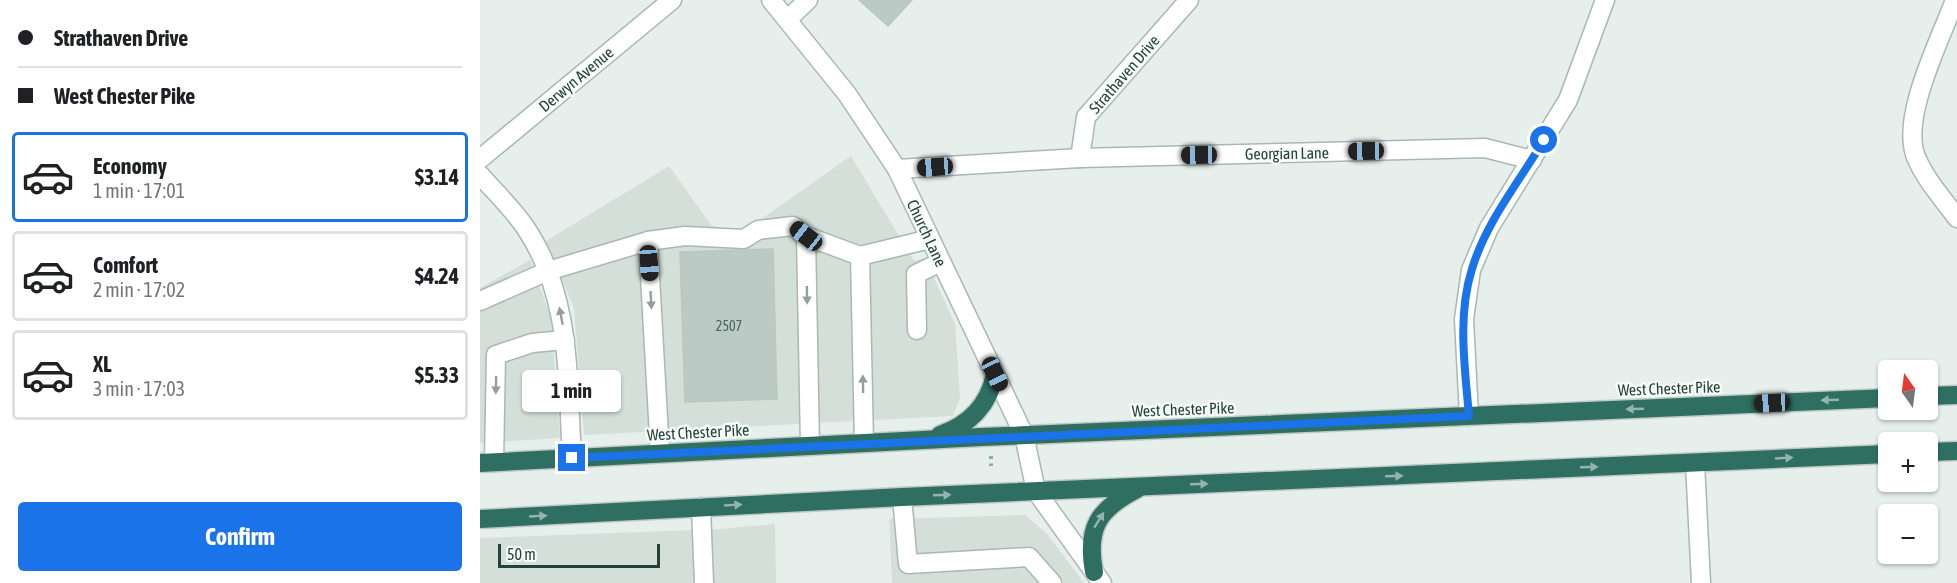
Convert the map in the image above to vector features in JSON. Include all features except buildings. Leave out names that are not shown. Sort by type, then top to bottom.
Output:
[{"type":"highway","points":[[925,440],[960,427],[978,412],[992,389],[995,374]]},
{"type":"highway","points":[[1938,396],[1957,395]]},
{"type":"highway","name":"West Chester Pike","points":[[487,462],[1024,435],[1878,398]]},
{"type":"highway","points":[[1938,452],[1957,451]]},
{"type":"highway","points":[[480,519],[902,497],[1878,454]]},
{"type":"highway","points":[[1098,577],[1091,542],[1100,518],[1119,498],[1141,486]]},
{"type":"street","name":"Derwyn Avenue","points":[[480,159],[672,0]]},
{"type":"street","name":"Church Lane","points":[[771,0],[847,94],[897,169],[1024,435],[1036,491]]},
{"type":"street","points":[[787,20],[808,0]]},
{"type":"street","name":"Strathaven Drive","points":[[1080,158],[1086,117],[1189,0]]},
{"type":"street","points":[[1469,416],[1464,319],[1471,270],[1489,228],[1568,100],[1605,0]]},
{"type":"street","points":[[1955,0],[1912,114],[1911,135],[1920,167],[1957,218]]},
{"type":"street","name":"Georgian Lane","points":[[897,169],[1080,158],[1485,148],[1532,160]]},
{"type":"street","points":[[480,175],[526,228],[548,271],[557,295],[565,340],[572,458]]},
{"type":"street","points":[[480,301],[548,271],[648,241],[685,236],[744,239],[758,230],[793,226],[806,236],[860,256],[930,239]]},
{"type":"street","points":[[806,236],[810,445]]},
{"type":"street","points":[[648,241],[660,453]]},
{"type":"street","points":[[860,256],[864,443]]},
{"type":"street","points":[[917,330],[916,274],[941,262]]},
{"type":"street","points":[[487,462],[496,355],[532,343],[565,340]]},
{"type":"street","points":[[1695,463],[1701,583]]},
{"type":"street","points":[[1036,491],[1098,577]]},
{"type":"street","points":[[902,497],[908,564],[1029,557],[1052,583]]},
{"type":"street","points":[[701,507],[704,583]]},
{"type":"path","points":[[991,456],[991,466]]},
{"type":"shaded area","points":[[851,156],[914,261],[925,258],[955,324],[960,398],[953,416],[584,435],[574,308],[546,241],[669,166],[711,225],[729,231],[744,231]]},
{"type":"shaded area","points":[[530,260],[551,318],[560,438],[480,443],[480,288]]},
{"type":"shaded area","points":[[1025,515],[1047,534],[1084,583],[892,583],[889,519]]},
{"type":"shaded area","points":[[775,524],[776,583],[480,583],[480,538],[720,529]]},
{"type":"route","points":[[572,458],[822,444],[1469,416],[1464,319],[1471,270],[1489,228],[1544,140]]}]
